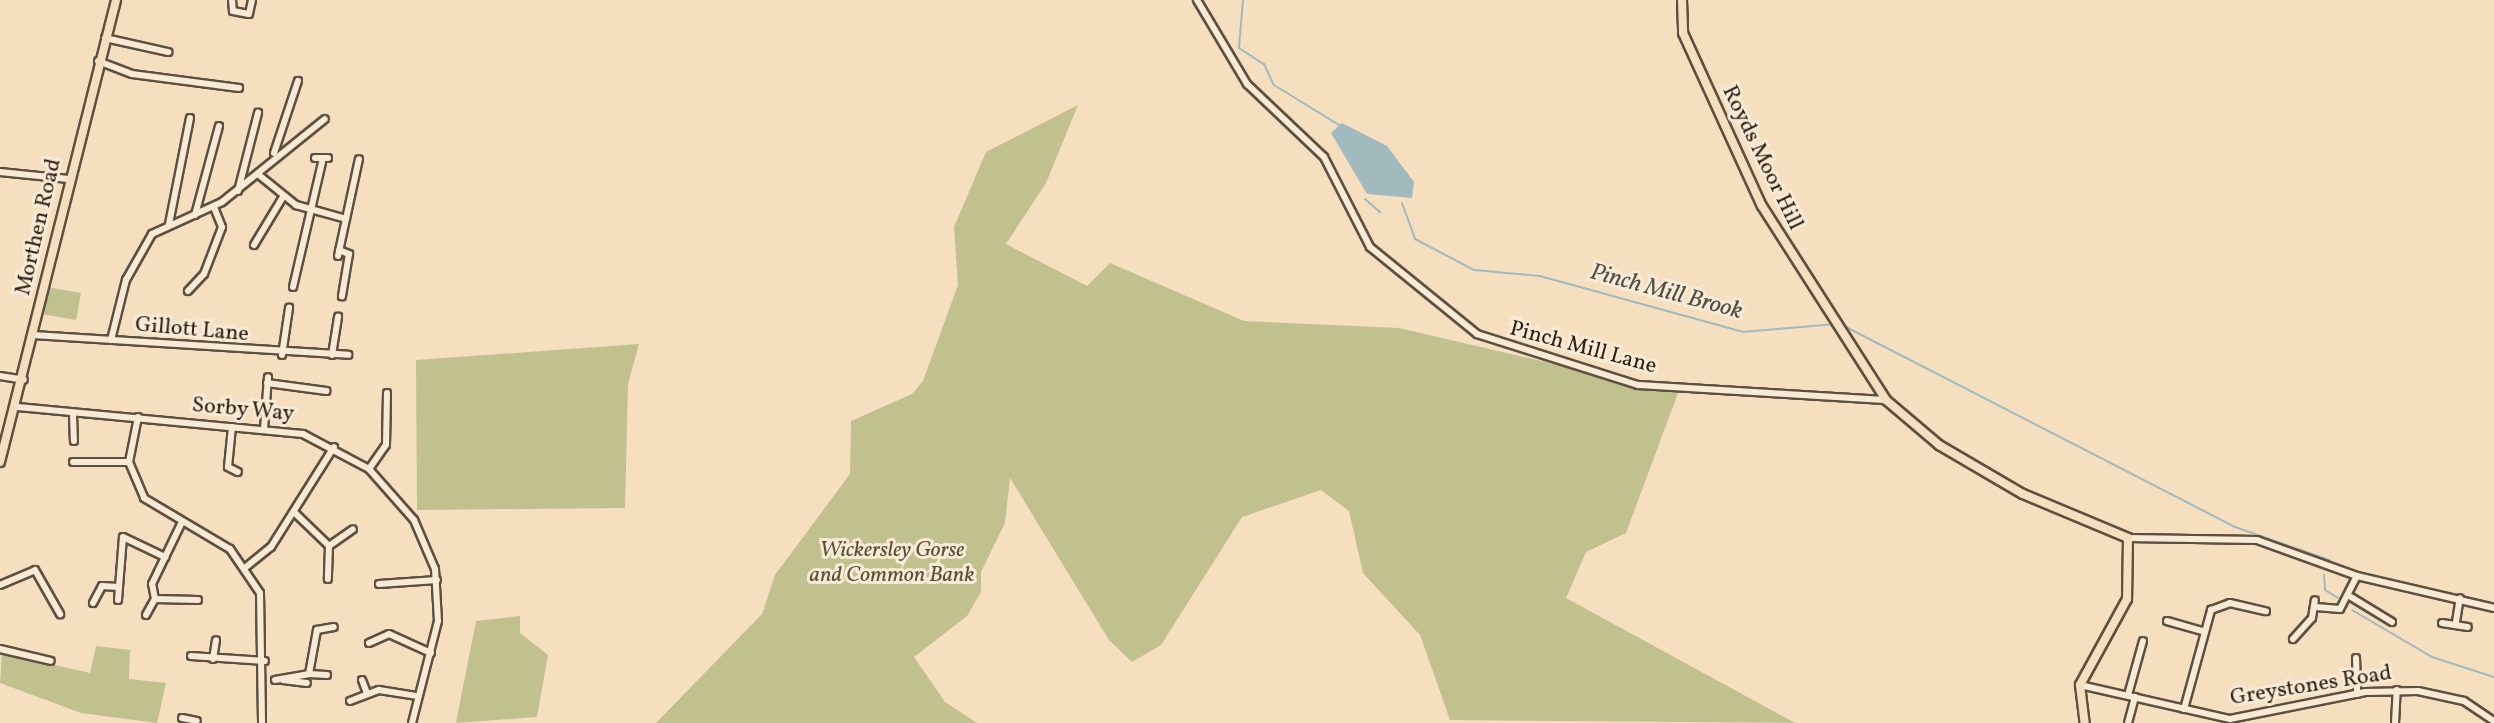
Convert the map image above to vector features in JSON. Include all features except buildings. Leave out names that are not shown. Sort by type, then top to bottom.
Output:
[{"type":"main road","name":"Morthen Road","points":[[0,462],[4,437],[18,407],[69,179],[116,0]]},
{"type":"main road","name":"Royds Moor Hill","points":[[1682,0],[1683,33],[1762,206],[1833,325],[1886,400],[1939,445],[2023,494],[2128,538]]},
{"type":"main road","points":[[2085,723],[2080,685],[2127,599],[2128,538]]},
{"type":"street","points":[[232,0],[233,11],[249,14],[252,0]]},
{"type":"street","name":"Pinch Mill Lane","points":[[1197,0],[1238,73],[1324,157],[1370,247],[1477,334],[1638,385],[1886,400]]},
{"type":"street","points":[[104,38],[168,52]]},
{"type":"street","points":[[98,61],[132,74],[239,88]]},
{"type":"street","points":[[111,340],[130,269],[152,234],[214,207],[259,175],[274,153],[298,81]]},
{"type":"street","points":[[238,191],[258,113]]},
{"type":"street","points":[[169,224],[190,118]]},
{"type":"street","points":[[274,153],[325,119]]},
{"type":"street","points":[[195,215],[219,126]]},
{"type":"street","points":[[293,287],[314,212],[322,160]]},
{"type":"street","points":[[342,296],[349,253],[339,253],[358,162],[368,167]]},
{"type":"street","points":[[0,172],[69,179]]},
{"type":"street","points":[[259,175],[283,197],[314,212],[346,219]]},
{"type":"street","points":[[254,245],[283,197]]},
{"type":"street","points":[[188,291],[195,284],[222,227],[214,207]]},
{"type":"street","points":[[195,284],[202,291]]},
{"type":"street","points":[[282,355],[289,308]]},
{"type":"street","points":[[332,355],[338,316]]},
{"type":"street","name":"Gillott Lane","points":[[33,335],[282,355],[348,355]]},
{"type":"street","points":[[0,376],[24,380]]},
{"type":"street","points":[[264,429],[268,380],[326,391]]},
{"type":"street","points":[[369,469],[386,445],[387,393]]},
{"type":"street","name":"Sorby Way","points":[[18,407],[73,415],[138,417],[264,429],[334,447],[369,469],[414,520],[437,580],[431,653],[415,696],[412,723]]},
{"type":"street","points":[[73,415],[74,441]]},
{"type":"street","points":[[138,417],[129,462],[149,504],[221,543],[246,567],[264,607],[262,723]]},
{"type":"street","points":[[228,467],[232,427]]},
{"type":"street","points":[[246,567],[295,513],[334,447]]},
{"type":"street","points":[[73,462],[129,462]]},
{"type":"street","points":[[218,468],[228,467],[238,472]]},
{"type":"street","points":[[295,513],[329,546],[328,579]]},
{"type":"street","points":[[146,615],[155,599],[152,584],[181,524]]},
{"type":"street","points":[[329,546],[353,529]]},
{"type":"street","points":[[118,600],[123,537],[165,557]]},
{"type":"street","points":[[2128,538],[2257,540],[2357,576],[2494,608]]},
{"type":"street","points":[[0,585],[35,570],[60,614]]},
{"type":"street","points":[[2306,641],[2295,637],[2316,604],[2333,612],[2351,597],[2357,576]]},
{"type":"street","points":[[379,584],[437,580]]},
{"type":"street","points":[[93,603],[102,586],[119,587]]},
{"type":"street","points":[[2351,597],[2392,622]]},
{"type":"street","points":[[2456,622],[2460,598]]},
{"type":"street","points":[[155,599],[200,600]]},
{"type":"street","points":[[2184,709],[2203,631],[2222,604],[2266,611]]},
{"type":"street","points":[[309,674],[321,616]]},
{"type":"street","points":[[2167,621],[2203,631]]},
{"type":"street","points":[[2442,623],[2456,622],[2468,627]]},
{"type":"street","points":[[321,626],[334,627]]},
{"type":"street","points":[[366,631],[371,641],[389,634],[431,653]]},
{"type":"street","points":[[213,659],[216,640]]},
{"type":"street","points":[[2128,723],[2143,641]]},
{"type":"street","points":[[0,649],[51,661]]},
{"type":"street","points":[[191,656],[265,661]]},
{"type":"street","points":[[2356,658],[2357,694]]},
{"type":"street","points":[[275,680],[309,674],[327,675]]},
{"type":"street","points":[[264,678],[307,683]]},
{"type":"street","points":[[362,680],[367,693]]},
{"type":"street","name":"Greystones Road","points":[[2080,685],[2238,721],[2357,694],[2397,690],[2450,696],[2494,721]]},
{"type":"street","points":[[2395,723],[2397,690]]},
{"type":"street","points":[[350,701],[367,693],[415,696]]},
{"type":"green space","name":"Wickersley Gorse and Common Bank","points":[[1078,105],[1046,183],[1006,244],[1087,286],[1110,263],[1244,321],[1399,328],[1678,393],[1626,533],[1586,552],[1566,598],[1795,723],[1450,720],[1420,635],[1363,573],[1349,511],[1321,490],[1242,517],[1161,645],[1132,662],[1109,640],[1010,478],[1005,523],[981,572],[981,592],[967,616],[914,657],[945,702],[977,723],[656,723],[762,614],[775,575],[850,474],[851,421],[912,394],[923,381],[958,285],[954,227],[986,152]]},
{"type":"green space","points":[[47,287],[81,293],[76,320],[42,314]]},
{"type":"green space","points":[[639,344],[628,384],[625,508],[417,510],[416,360]]},
{"type":"green space","points":[[520,616],[520,633],[548,655],[537,717],[456,723],[476,621]]},
{"type":"green space","points":[[96,646],[130,650],[129,679],[166,683],[157,723],[81,713],[0,683],[2,653],[90,673]]},
{"type":"water","points":[[1342,123],[1387,146],[1414,182],[1412,198],[1367,194],[1331,133]]},
{"type":"waterway","name":"Pinch Mill Brook","points":[[1243,0],[1239,48],[1264,64],[1274,85],[1341,126]]},
{"type":"waterway","points":[[1365,199],[1380,212]]},
{"type":"waterway","name":"Pinch Mill Brook","points":[[1402,203],[1415,239],[1474,270],[1540,276],[1743,332],[1836,324]]},
{"type":"waterway","name":"Pinch Mill Brook","points":[[1842,325],[2235,527],[2329,560]]},
{"type":"waterway","points":[[2324,575],[2325,590],[2338,598]]},
{"type":"waterway","points":[[2352,610],[2432,657],[2494,677]]}]
